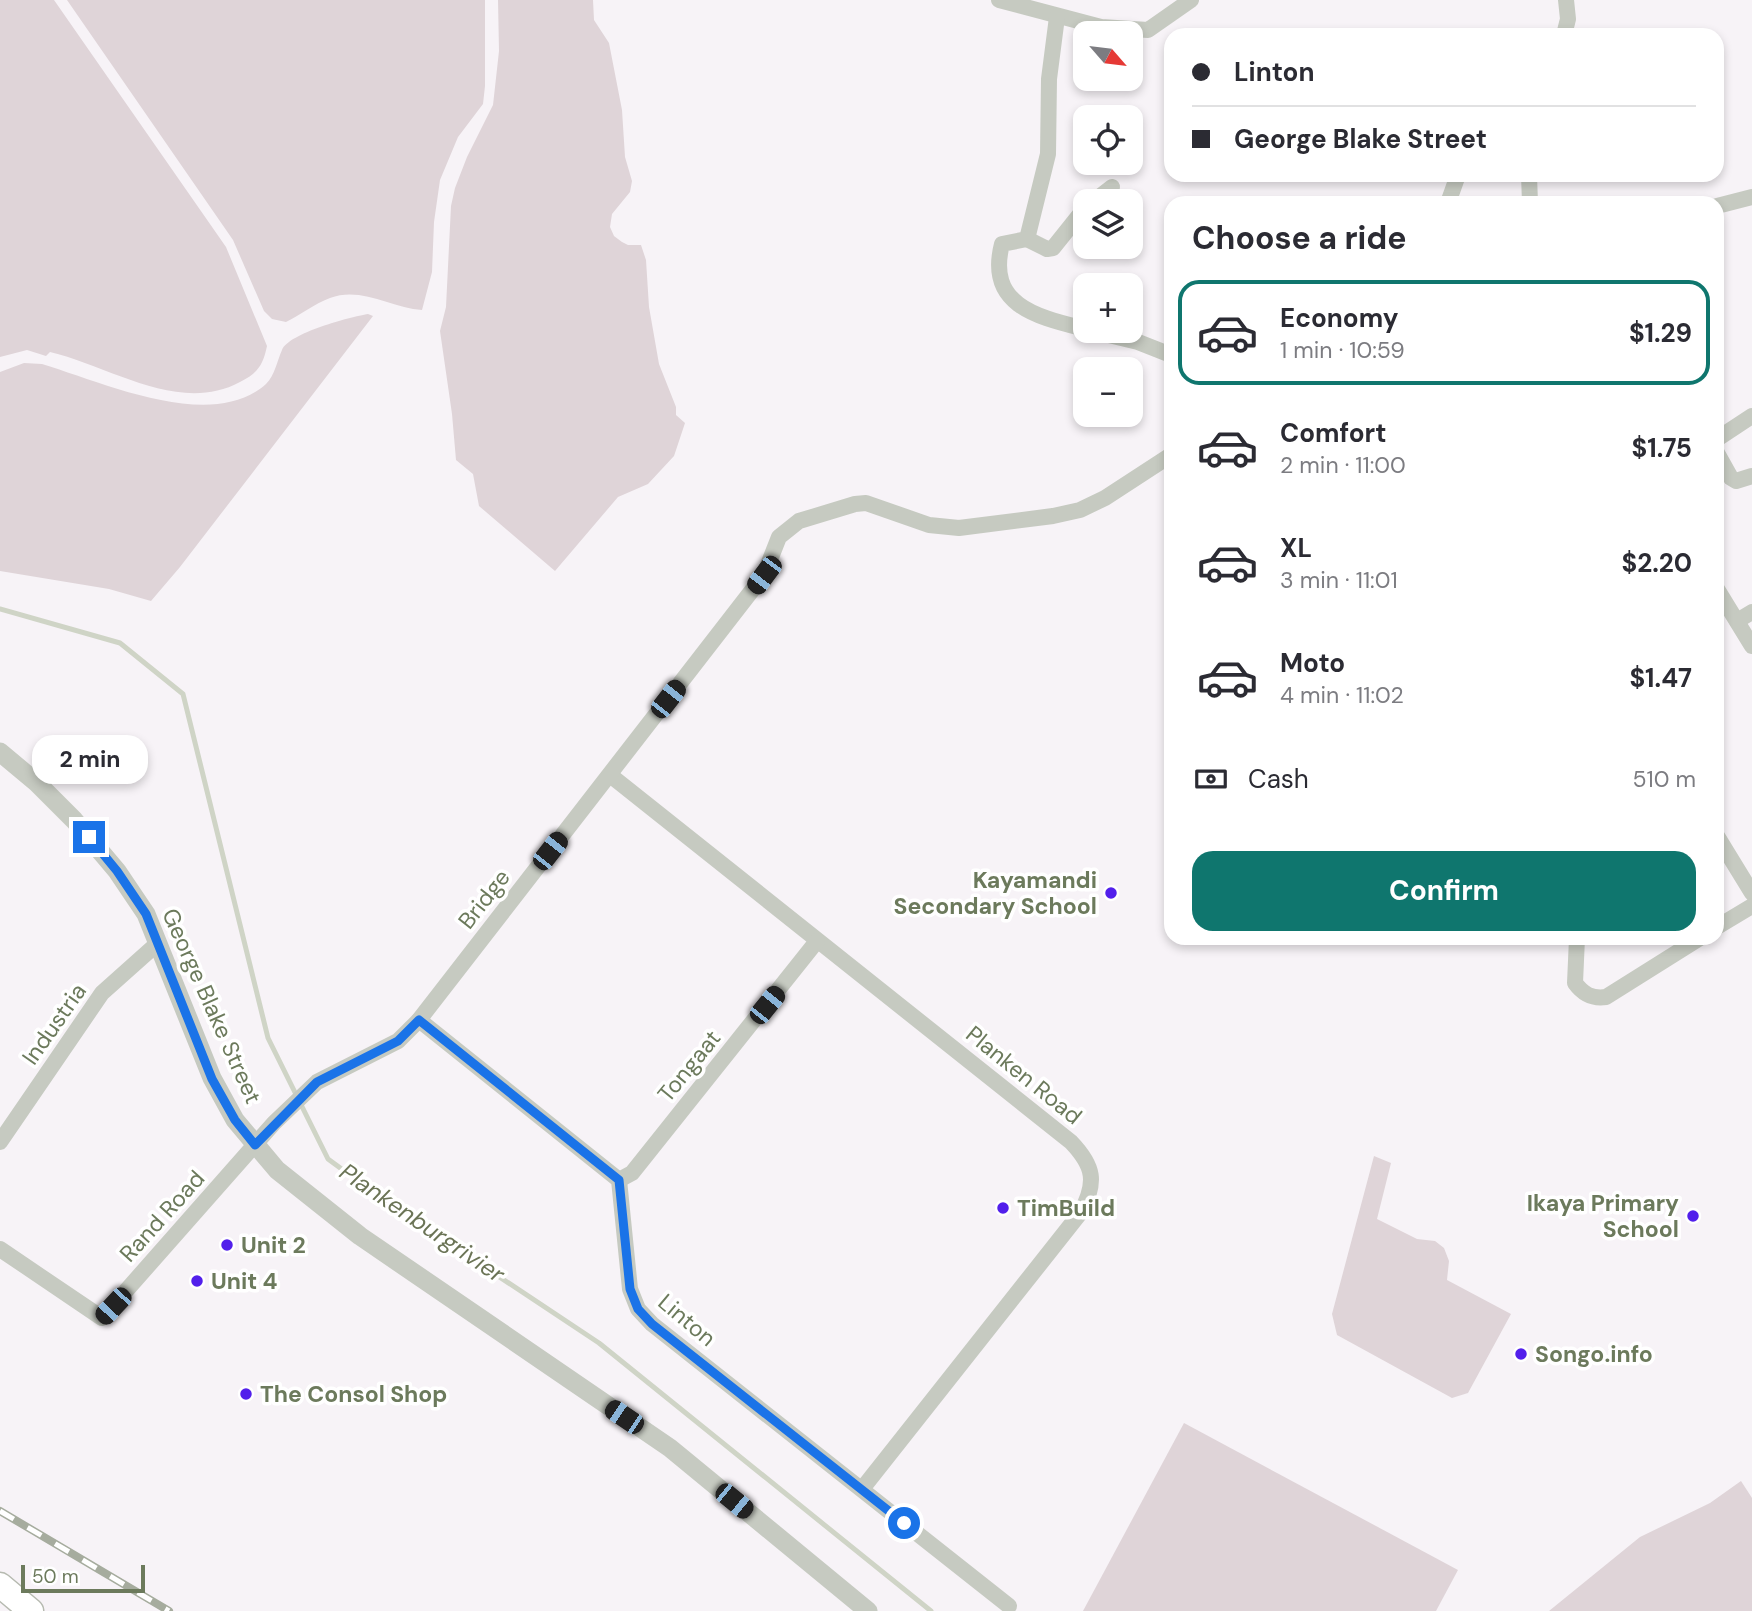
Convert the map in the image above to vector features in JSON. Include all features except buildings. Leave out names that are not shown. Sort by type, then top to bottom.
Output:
[{"type":"main road","points":[[0,1585],[31,1611]]},
{"type":"street","points":[[999,0],[1101,27],[1148,30],[1191,0]]},
{"type":"street","points":[[1566,0],[1568,19],[1566,28]]},
{"type":"street","points":[[1027,239],[1048,154],[1049,79],[1057,17]]},
{"type":"street","points":[[1724,204],[1752,197]]},
{"type":"street","points":[[1073,223],[1053,248],[1047,249],[1027,239],[1002,244],[998,260],[998,273],[1011,298],[1029,311],[1073,326]]},
{"type":"street","points":[[1141,343],[1164,352]]},
{"type":"street","points":[[1724,434],[1752,416]]},
{"type":"street","name":"Bridge","points":[[255,1145],[317,1082],[398,1041],[419,1020],[764,575],[779,537],[799,521],[866,503],[945,528],[1053,516],[1093,505],[1164,459]]},
{"type":"street","points":[[1724,466],[1731,478],[1736,481],[1752,476]]},
{"type":"street","points":[[1724,600],[1752,646]]},
{"type":"street","points":[[1737,621],[1752,612]]},
{"type":"street","name":"George Blake Street","points":[[0,752],[75,820],[117,871],[146,914],[212,1079],[235,1120],[277,1170],[360,1236],[670,1448],[868,1611]]},
{"type":"street","name":"Planken Road","points":[[610,775],[1071,1142],[1086,1158],[1092,1177],[1091,1194],[1082,1212],[862,1489]]},
{"type":"street","points":[[1724,847],[1752,893]]},
{"type":"street","points":[[1724,923],[1752,906]]},
{"type":"street","name":"Tongaat","points":[[619,1180],[632,1173],[817,942]]},
{"type":"street","name":"Industria","points":[[0,1142],[102,993],[158,943]]},
{"type":"street","points":[[1577,945],[1575,983],[1587,995],[1596,998],[1606,997],[1689,945]]},
{"type":"street","points":[[419,1020],[619,1180]]},
{"type":"street","name":"Rand Road","points":[[0,1249],[102,1318],[255,1145]]},
{"type":"street","name":"Linton","points":[[619,1180],[629,1286],[638,1309],[652,1324],[1009,1606]]},
{"type":"shaded area","points":[[0,0],[54,0],[226,247],[267,346],[259,368],[246,379],[217,391],[169,391],[50,352],[46,356],[27,350],[0,357]]},
{"type":"shaded area","points":[[67,0],[485,0],[483,104],[458,137],[440,180],[434,222],[432,272],[422,310],[365,296],[342,295],[324,300],[286,322],[272,319],[264,311],[233,240]]},
{"type":"shaded area","points":[[498,0],[593,0],[594,20],[609,43],[622,110],[625,157],[632,181],[630,192],[612,214],[610,227],[614,236],[622,242],[641,245],[646,260],[649,307],[659,364],[676,407],[676,415],[685,423],[674,456],[648,484],[618,497],[555,571],[479,506],[473,474],[456,460],[440,331],[446,307],[451,206],[455,188],[493,105],[499,51]]},
{"type":"shaded area","points":[[368,314],[373,316],[151,601],[109,589],[0,571],[0,372],[24,363],[42,364],[156,399],[187,404],[217,404],[243,398],[266,384],[274,372],[282,350],[296,338],[348,318]]},
{"type":"shaded area","points":[[1374,1156],[1391,1163],[1377,1219],[1417,1239],[1435,1241],[1444,1248],[1449,1261],[1447,1280],[1511,1314],[1468,1393],[1452,1398],[1337,1335],[1332,1314]]},
{"type":"shaded area","points":[[1184,1423],[1458,1570],[1436,1611],[1083,1611]]},
{"type":"shaded area","points":[[1741,1481],[1752,1498],[1752,1611],[1549,1611],[1640,1537],[1710,1503]]},
{"type":"waterway","name":"Plankenburgrivier","points":[[0,609],[120,643],[183,694],[268,1038],[328,1159],[388,1203],[599,1343],[931,1611]]},
{"type":"railway","points":[[0,1511],[169,1611]]},
{"type":"place","name":"Kayamandi Secondary School","points":[[1111,893]]},
{"type":"place","name":"TimBuild","points":[[1003,1208]]},
{"type":"place","name":"Ikaya Primary School","points":[[1693,1216]]},
{"type":"place","name":"Unit 2","points":[[227,1245]]},
{"type":"place","name":"Unit 4","points":[[197,1281]]},
{"type":"place","name":"Songo.info","points":[[1521,1354]]},
{"type":"place","name":"The Consol Shop","points":[[246,1394]]},
{"type":"route","points":[[89,837],[117,871],[146,914],[212,1079],[235,1120],[255,1145],[317,1082],[398,1041],[419,1020],[619,1180],[630,1289],[638,1309],[652,1324],[904,1523]]}]
